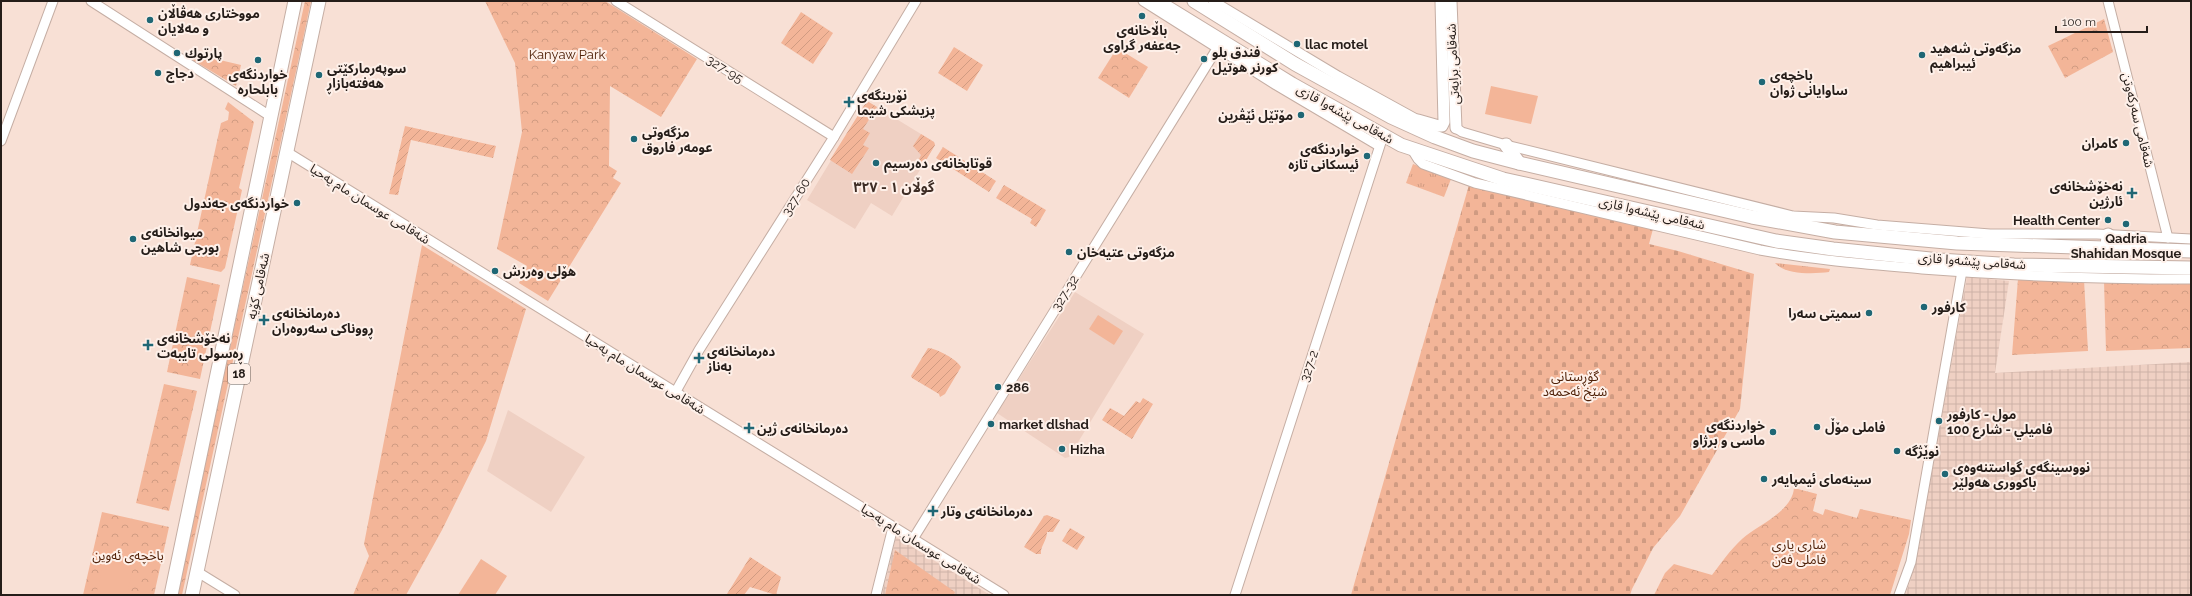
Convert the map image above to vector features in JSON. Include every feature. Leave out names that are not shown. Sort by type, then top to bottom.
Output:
[{"type":"highway","name":"شەقامی کۆیە","points":[[171,595],[294,1]]},
{"type":"highway","name":"شەقامی کۆیە","points":[[192,595],[319,1]]},
{"type":"highway","name":"شەقامی پێشەوا قازی","points":[[1157,1],[1174,15],[1292,84],[1381,141],[1539,193],[1578,196],[1634,209],[1775,247],[1939,265],[2067,271],[2189,273]]},
{"type":"highway","name":"شەقامی پێشەوا قازی","points":[[1194,1],[1298,60],[1416,124],[1473,151],[1519,163],[1752,217],[1809,228],[2107,248],[2191,251]]},
{"type":"highway","points":[[1276,85],[1292,84]]},
{"type":"highway","points":[[1506,145],[1519,163]]},
{"type":"highway","points":[[1578,196],[1611,196],[1614,190],[1612,184]]},
{"type":"highway","points":[[1634,209],[1631,202],[1634,196],[1674,198]]},
{"type":"highway","points":[[2107,248],[2108,234]]},
{"type":"main road","name":"شەقامی برایەتی","points":[[1441,1],[1447,28],[1456,128]]},
{"type":"main road","name":"شەقامی برایەتی","points":[[1416,124],[1442,126],[1444,122],[1447,28],[1451,1]]},
{"type":"street","points":[[1,140],[54,1]]},
{"type":"street","points":[[91,1],[270,116]]},
{"type":"street","name":"327-95","points":[[616,1],[834,137]]},
{"type":"street","name":"327-60","points":[[675,393],[699,350],[834,137],[916,1]]},
{"type":"street","points":[[1143,1],[1174,15],[1218,47],[1276,85],[1381,141]]},
{"type":"street","points":[[1213,1],[1298,60]]},
{"type":"street","name":"شەقامی سەرکەوتن","points":[[2108,1],[2168,238]]},
{"type":"street","name":"327-32","points":[[913,539],[1218,47]]},
{"type":"street","points":[[1456,128],[1462,132],[1506,145],[1793,216],[1834,218],[1957,237],[1990,234],[2108,234],[2191,239]]},
{"type":"street","name":"327-2","points":[[1235,595],[1381,141]]},
{"type":"street","name":"شەقامی عوسمان مام یەحیا","points":[[287,152],[1004,595]]},
{"type":"street","points":[[1539,193],[1747,240]]},
{"type":"street","points":[[1939,265],[1962,272],[2067,271]]},
{"type":"street","points":[[1899,595],[1911,562],[1962,272]]},
{"type":"street","points":[[876,595],[893,527]]},
{"type":"street","points":[[196,571],[235,595]]},
{"type":"shaded area","name":"قوتابخانەی دەرسیم","points":[[867,101],[934,142],[935,145],[892,216],[871,203],[855,229],[807,200]]},
{"type":"shaded area","points":[[1967,277],[2009,281],[1995,373],[2191,362],[2191,595],[1905,595],[1910,582],[1926,504]]},
{"type":"shaded area","points":[[1075,292],[1144,334],[1069,457],[1065,458],[997,413]]},
{"type":"shaded area","points":[[508,410],[585,457],[551,512],[487,471]]},
{"type":"shaded area","points":[[896,537],[990,595],[882,595]]},
{"type":"green space","points":[[305,1],[311,1],[303,39],[182,595],[176,595]]},
{"type":"green space","name":"Kanyaw Park","points":[[485,1],[605,1],[697,59],[661,117],[610,86],[609,166],[617,171],[613,178],[621,183],[548,301],[519,283],[527,266],[497,249],[522,132],[515,63]]},
{"type":"green space","points":[[801,12],[833,33],[813,64],[781,43]]},
{"type":"green space","points":[[2104,19],[2113,52],[2065,78],[2048,46]]},
{"type":"green space","points":[[954,47],[983,65],[967,91],[938,73]]},
{"type":"green space","points":[[1117,48],[1148,67],[1129,98],[1098,78]]},
{"type":"green space","points":[[186,52],[241,65],[236,86],[186,56]]},
{"type":"green space","points":[[1491,86],[1538,96],[1531,124],[1485,114]]},
{"type":"green space","points":[[867,101],[877,107],[863,129],[870,133],[863,145],[869,148],[852,174],[830,160]]},
{"type":"green space","points":[[228,102],[254,122],[239,188],[242,190],[225,268],[221,272],[190,265],[221,123],[228,120],[229,112],[225,109]]},
{"type":"green space","points":[[405,126],[496,146],[493,158],[411,140],[398,195],[389,194]]},
{"type":"green space","points":[[921,134],[934,142],[935,145],[922,167],[917,163],[921,155],[913,146]]},
{"type":"green space","points":[[943,147],[996,181],[989,192],[936,158]]},
{"type":"green space","points":[[1413,164],[1451,179],[1444,197],[1406,183]]},
{"type":"green space","points":[[1004,185],[1046,210],[1036,227],[1030,223],[1032,219],[996,198]]},
{"type":"green space","name":"گۆڕستانی شێخ ئەحمەد","points":[[1469,185],[1653,229],[1649,244],[1678,251],[1754,274],[1740,409],[1680,516],[1653,548],[1630,595],[1351,595]]},
{"type":"green space","points":[[422,245],[526,309],[486,441],[442,530],[406,595],[353,595],[369,556],[364,544]]},
{"type":"green space","points":[[1775,263],[1830,269],[1829,272],[1800,273],[1786,270]]},
{"type":"green space","points":[[187,277],[220,285],[200,379],[167,372]]},
{"type":"green space","points":[[2018,279],[2084,280],[2088,351],[2012,355]]},
{"type":"green space","points":[[2104,281],[2191,283],[2191,348],[2106,351]]},
{"type":"green space","points":[[1098,315],[1123,331],[1114,345],[1089,329]]},
{"type":"green space","points":[[928,348],[946,355],[956,361],[961,367],[945,394],[940,397],[939,394],[911,376]]},
{"type":"green space","points":[[164,384],[197,391],[169,511],[136,503]]},
{"type":"green space","points":[[1143,398],[1153,404],[1132,439],[1102,420],[1110,408],[1124,416],[1136,401],[1140,403]]},
{"type":"green space","name":"شاری یاری فاملی فەن","points":[[1794,488],[1817,494],[1813,511],[1823,515],[1825,509],[1857,518],[1860,509],[1911,520],[1909,534],[1890,595],[1654,595],[1665,573],[1674,564],[1712,575],[1742,539],[1781,511],[1792,497]]},
{"type":"green space","name":"باخچەی ئەوین","points":[[102,512],[169,527],[154,595],[83,595]]},
{"type":"green space","points":[[1047,515],[1060,520],[1053,532],[1047,532],[1041,554],[1036,554],[1024,547],[1044,516]]},
{"type":"green space","points":[[1070,528],[1085,537],[1077,550],[1062,541]]},
{"type":"green space","points":[[107,548],[136,555],[127,595],[96,595]]},
{"type":"green space","points":[[895,550],[955,592],[954,595],[885,595]]},
{"type":"green space","points":[[750,557],[781,577],[776,595],[750,587],[744,595],[727,594]]},
{"type":"green space","points":[[481,559],[507,576],[495,595],[458,595]]},
{"type":"place","name":"باڵاخانەی جەعفەر گراوی","points":[[1142,16]]},
{"type":"place","name":"مووختاری ھەڤاڵان و مەلایان","points":[[150,20]]},
{"type":"place","name":"llac motel","points":[[1297,44]]},
{"type":"place","name":"پارتوك","points":[[177,53]]},
{"type":"place","name":"مزگەوتی شەهید ئیبراهیم","points":[[1922,55]]},
{"type":"place","name":"فندق بلو كورنر هوتيل","points":[[1204,59]]},
{"type":"place","name":"خواردنگەی بابلحارە","points":[[258,60]]},
{"type":"place","name":"دجاج","points":[[158,73]]},
{"type":"place","name":"سوپەرمارکێتی هەفتەبازاڕ","points":[[319,75]]},
{"type":"place","name":"باخچەی ساوایانی ژوان","points":[[1762,82]]},
{"type":"place","name":"نۆرینگەی پزیشکی شیما","points":[[849,102]]},
{"type":"place","name":"مۆتێل ئێڤرین","points":[[1301,115]]},
{"type":"place","name":"مزگەوتی عومەر فاروق","points":[[634,139]]},
{"type":"place","name":"كامران","points":[[2126,143]]},
{"type":"place","name":"خواردنگەی ئیسکانی تازە","points":[[1367,156]]},
{"type":"place","name":"قوتابخانەی دەرسیم","points":[[876,163]]},
{"type":"place","name":"نەخۆشخانەی ئارژین","points":[[2132,193]]},
{"type":"place","name":"خواردنگەی جەندول","points":[[297,203]]},
{"type":"place","name":"Health Center","points":[[2108,220]]},
{"type":"place","name":"Qadria Shahidan Mosque","points":[[2126,224]]},
{"type":"place","name":"میوانخانەی بورجی شاهین","points":[[133,239]]},
{"type":"place","name":"مزگەوتی عتیەخان","points":[[1069,252]]},
{"type":"place","name":"هۆلی وەرزش","points":[[495,271]]},
{"type":"place","name":"کارفور","points":[[1924,307]]},
{"type":"place","name":"سمیتی سەرا","points":[[1869,313]]},
{"type":"place","name":"دەرمانخانەی ڕووناکی سەروەران","points":[[264,320]]},
{"type":"place","name":"نەخۆشخانەی ڕەسولی تایبەت","points":[[148,345]]},
{"type":"place","name":"دەرمانخانەی بەناز","points":[[699,358]]},
{"type":"place","name":"286","points":[[998,387]]},
{"type":"place","name":"مول - كارفور فاميلي - شارع 100","points":[[1939,421]]},
{"type":"place","name":"market dlshad","points":[[991,424]]},
{"type":"place","name":"فاملی مۆڵ","points":[[1817,427]]},
{"type":"place","name":"دەرمانخانەی ژین","points":[[749,428]]},
{"type":"place","name":"خواردنگەی ماسی و برژاو","points":[[1773,432]]},
{"type":"place","name":"Hizha","points":[[1062,449]]},
{"type":"place","name":"نوێژگە","points":[[1897,451]]},
{"type":"place","name":"نووسینگەی گواستنەوەی باکووری هەولێر","points":[[1945,474]]},
{"type":"place","name":"سینەمای ئیمپایەر","points":[[1764,479]]},
{"type":"place","name":"دەرمانخانەی وتار","points":[[933,511]]},
{"type":"district","name":"گوڵان ١ - ٣٢٧","points":[[894,187]]}]
